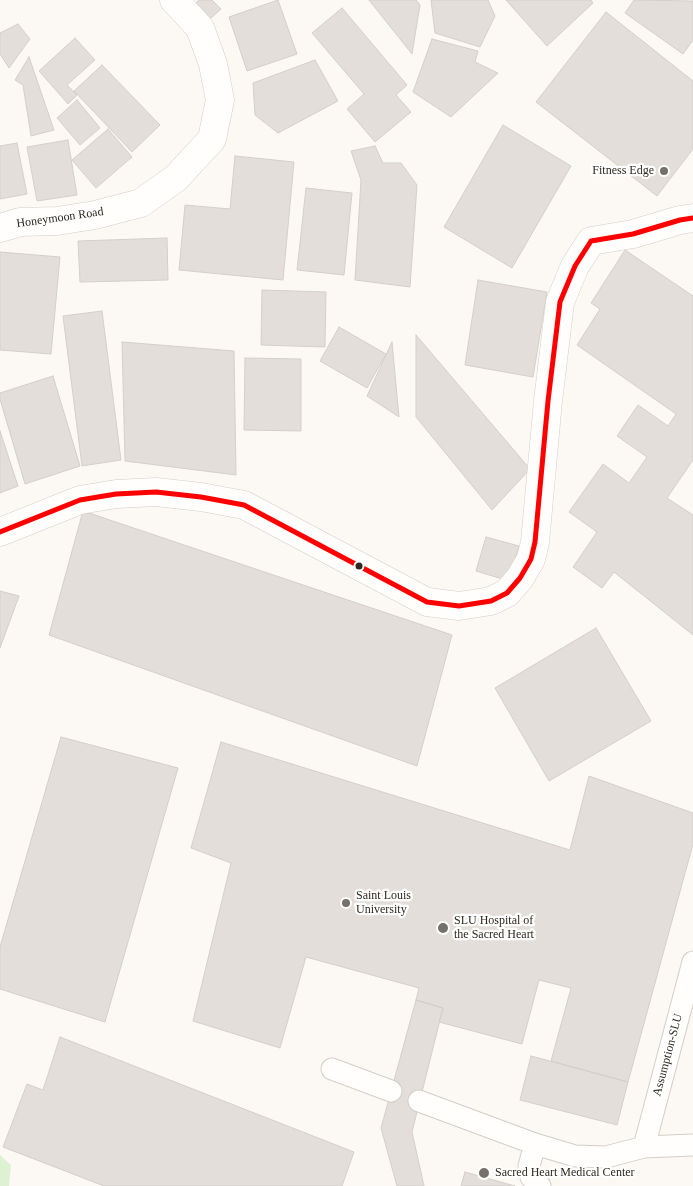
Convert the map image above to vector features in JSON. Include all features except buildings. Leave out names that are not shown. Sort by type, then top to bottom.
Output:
[{"type":"main road","name":"Honeymoon Road","points":[[0,228],[20,222],[57,221],[95,215],[141,203],[176,178],[212,139],[220,100],[214,64],[200,28],[174,0]]},
{"type":"main road","points":[[0,532],[80,500],[116,494],[156,492],[202,497],[244,505],[427,602],[459,606],[491,601],[507,593],[520,578],[531,559],[560,302],[575,266],[591,241],[633,234],[693,218]]},
{"type":"lane","name":"Assumption-SLU","points":[[644,1147],[693,962]]},
{"type":"lane","points":[[332,1069],[391,1091]]},
{"type":"lane","points":[[419,1101],[535,1144],[575,1156],[606,1157],[644,1147],[693,1145]]},
{"type":"lane","points":[[535,1144],[529,1166],[531,1177],[540,1186]]},
{"type":"green space","points":[[0,1155],[11,1165],[9,1186],[0,1186]]},
{"type":"transit line","points":[[0,532],[80,500],[116,494],[156,492],[201,497],[244,505],[427,602],[459,606],[491,601],[507,593],[520,578],[531,559],[535,542],[548,401],[560,302],[575,266],[591,241],[633,234],[693,218]]},
{"type":"place","name":"Fitness Edge","points":[[664,171]]},
{"type":"place","name":"Saint Louis University","points":[[346,903]]},
{"type":"place","name":"SLU Hospital of the Sacred Heart","points":[[443,928]]},
{"type":"place","name":"Sacred Heart Medical Center","points":[[484,1173]]}]
